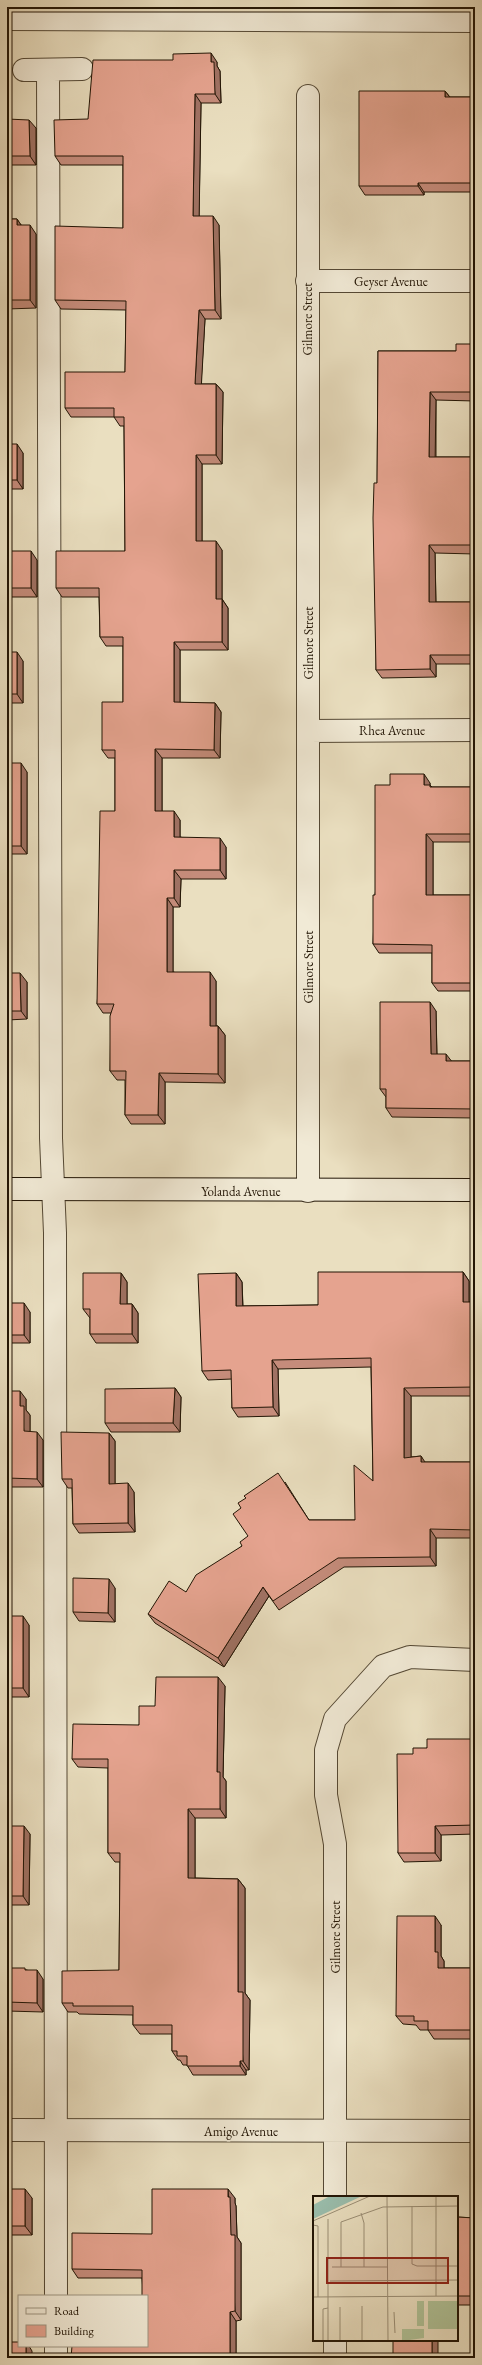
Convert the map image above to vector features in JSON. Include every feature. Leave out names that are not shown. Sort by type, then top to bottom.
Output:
[{"type":"street","points":[[7,19],[475,21]]},
{"type":"street","points":[[24,70],[82,69]]},
{"type":"street","points":[[48,70],[49,607],[53,1189],[55,1233],[56,2295]]},
{"type":"street","name":"Gilmore Street","points":[[308,96],[308,1191]]},
{"type":"street","name":"Geyser Avenue","points":[[307,281],[475,281]]},
{"type":"street","name":"Rhea Avenue","points":[[308,731],[475,730]]},
{"type":"street","name":"Yolanda Avenue","points":[[7,1189],[308,1191],[475,1190]]},
{"type":"street","name":"Gilmore Street","points":[[334,2196],[334,1844],[326,1795],[326,1750],[334,1719],[361,1688],[383,1666],[410,1657],[475,1660]]},
{"type":"street","name":"Amigo Avenue","points":[[7,2130],[475,2131]]},
{"type":"street","points":[[335,2341],[335,2358]]},
{"type":"street","points":[[56,2347],[56,2358]]},
{"type":"building","points":[[211,53],[211,62],[214,62],[215,94],[195,94],[193,216],[213,216],[215,310],[199,310],[195,384],[216,384],[216,455],[196,455],[196,541],[216,541],[216,599],[222,599],[222,642],[174,642],[174,702],[215,703],[214,750],[155,749],[155,811],[174,811],[174,837],[220,838],[220,870],[174,870],[174,898],[167,898],[167,972],[210,972],[210,1026],[218,1026],[218,1074],[159,1073],[158,1115],[125,1115],[126,1071],[110,1071],[110,1016],[114,1004],[97,1004],[100,811],[115,811],[115,750],[102,750],[102,702],[123,702],[123,637],[100,637],[99,588],[56,588],[56,551],[125,551],[124,417],[114,417],[114,408],[65,408],[65,372],[125,372],[126,301],[55,300],[55,226],[123,228],[123,156],[55,156],[54,120],[88,119],[93,60],[173,60],[173,54]]},
{"type":"building","points":[[359,91],[445,91],[445,97],[475,97],[475,183],[418,183],[418,186],[359,186]]},
{"type":"building","points":[[7,119],[29,120],[30,156],[7,156]]},
{"type":"building","points":[[7,219],[17,219],[17,225],[30,225],[30,300],[7,300]]},
{"type":"building","points":[[456,344],[475,344],[475,392],[430,392],[429,457],[475,457],[475,545],[429,545],[429,602],[475,602],[475,655],[430,655],[430,669],[376,670],[373,518],[374,483],[377,483],[378,351],[456,351]]},
{"type":"building","points":[[7,444],[17,444],[17,480],[7,480]]},
{"type":"building","points":[[7,551],[31,551],[31,588],[7,588]]},
{"type":"building","points":[[7,652],[17,652],[17,694],[7,694]]},
{"type":"building","points":[[7,763],[21,763],[21,846],[7,846]]},
{"type":"building","points":[[390,774],[424,774],[424,785],[430,785],[430,787],[475,787],[475,834],[426,834],[426,895],[475,895],[475,983],[432,983],[432,945],[373,944],[373,895],[375,895],[375,785],[390,785]]},
{"type":"building","points":[[7,973],[20,973],[21,1011],[7,1011]]},
{"type":"building","points":[[380,1002],[430,1002],[431,1054],[446,1054],[446,1061],[475,1061],[475,1109],[386,1108],[386,1089],[380,1089]]},
{"type":"building","points":[[318,1272],[463,1272],[463,1302],[475,1302],[475,1387],[404,1388],[404,1458],[421,1456],[421,1462],[475,1462],[475,1530],[430,1529],[430,1557],[338,1558],[273,1601],[263,1587],[218,1658],[148,1614],[169,1581],[186,1592],[196,1575],[242,1546],[240,1542],[248,1536],[233,1514],[241,1508],[238,1503],[246,1498],[244,1496],[278,1473],[309,1520],[355,1520],[354,1465],[373,1481],[371,1358],[272,1360],[273,1407],[232,1408],[231,1370],[202,1371],[198,1274],[236,1273],[236,1306],[318,1305]]},
{"type":"building","points":[[83,1273],[121,1273],[120,1304],[132,1304],[132,1334],[90,1334],[90,1309],[83,1309]]},
{"type":"building","points":[[7,1303],[24,1303],[24,1335],[7,1335]]},
{"type":"building","points":[[175,1388],[173,1423],[105,1423],[105,1389]]},
{"type":"building","points":[[7,1391],[20,1391],[20,1406],[24,1406],[24,1431],[37,1432],[37,1479],[7,1478]]},
{"type":"building","points":[[61,1432],[109,1433],[109,1484],[128,1483],[128,1523],[73,1524],[72,1479],[62,1479]]},
{"type":"building","points":[[73,1578],[109,1579],[108,1613],[73,1612]]},
{"type":"building","points":[[7,1616],[23,1616],[23,1688],[7,1688]]},
{"type":"building","points":[[156,1677],[218,1677],[217,1772],[220,1772],[220,1809],[188,1809],[188,1878],[238,1879],[238,1992],[243,1992],[243,2061],[240,2061],[240,2066],[187,2066],[187,2056],[177,2056],[177,2051],[172,2051],[172,2025],[133,2025],[133,2006],[73,2006],[73,2003],[62,2003],[62,1971],[119,1970],[120,1853],[108,1853],[108,1759],[72,1759],[73,1724],[139,1725],[139,1706],[155,1706]]},
{"type":"building","points":[[427,1739],[475,1739],[475,1825],[435,1826],[435,1853],[398,1853],[397,1754],[413,1754],[413,1748],[427,1748]]},
{"type":"building","points":[[7,1826],[24,1826],[23,1896],[7,1896]]},
{"type":"building","points":[[397,1916],[435,1916],[435,1952],[438,1952],[438,1968],[475,1968],[475,2030],[428,2030],[428,2021],[414,2021],[414,2016],[396,2016]]},
{"type":"building","points":[[7,1968],[37,1970],[37,2003],[7,2002]]},
{"type":"building","points":[[7,2189],[25,2189],[25,2226],[7,2226]]},
{"type":"building","points":[[152,2189],[228,2189],[228,2197],[230,2197],[231,2235],[235,2235],[235,2311],[230,2312],[230,2358],[71,2358],[72,2347],[148,2347],[148,2295],[142,2295],[142,2270],[72,2269],[72,2233],[152,2234]]},
{"type":"building","points":[[458,2217],[475,2218],[475,2296],[458,2296]]},
{"type":"building","points":[[393,2341],[432,2341],[432,2358],[393,2358]]},
{"type":"building","points":[[7,2342],[18,2342],[18,2347],[26,2347],[26,2358],[7,2358]]}]
